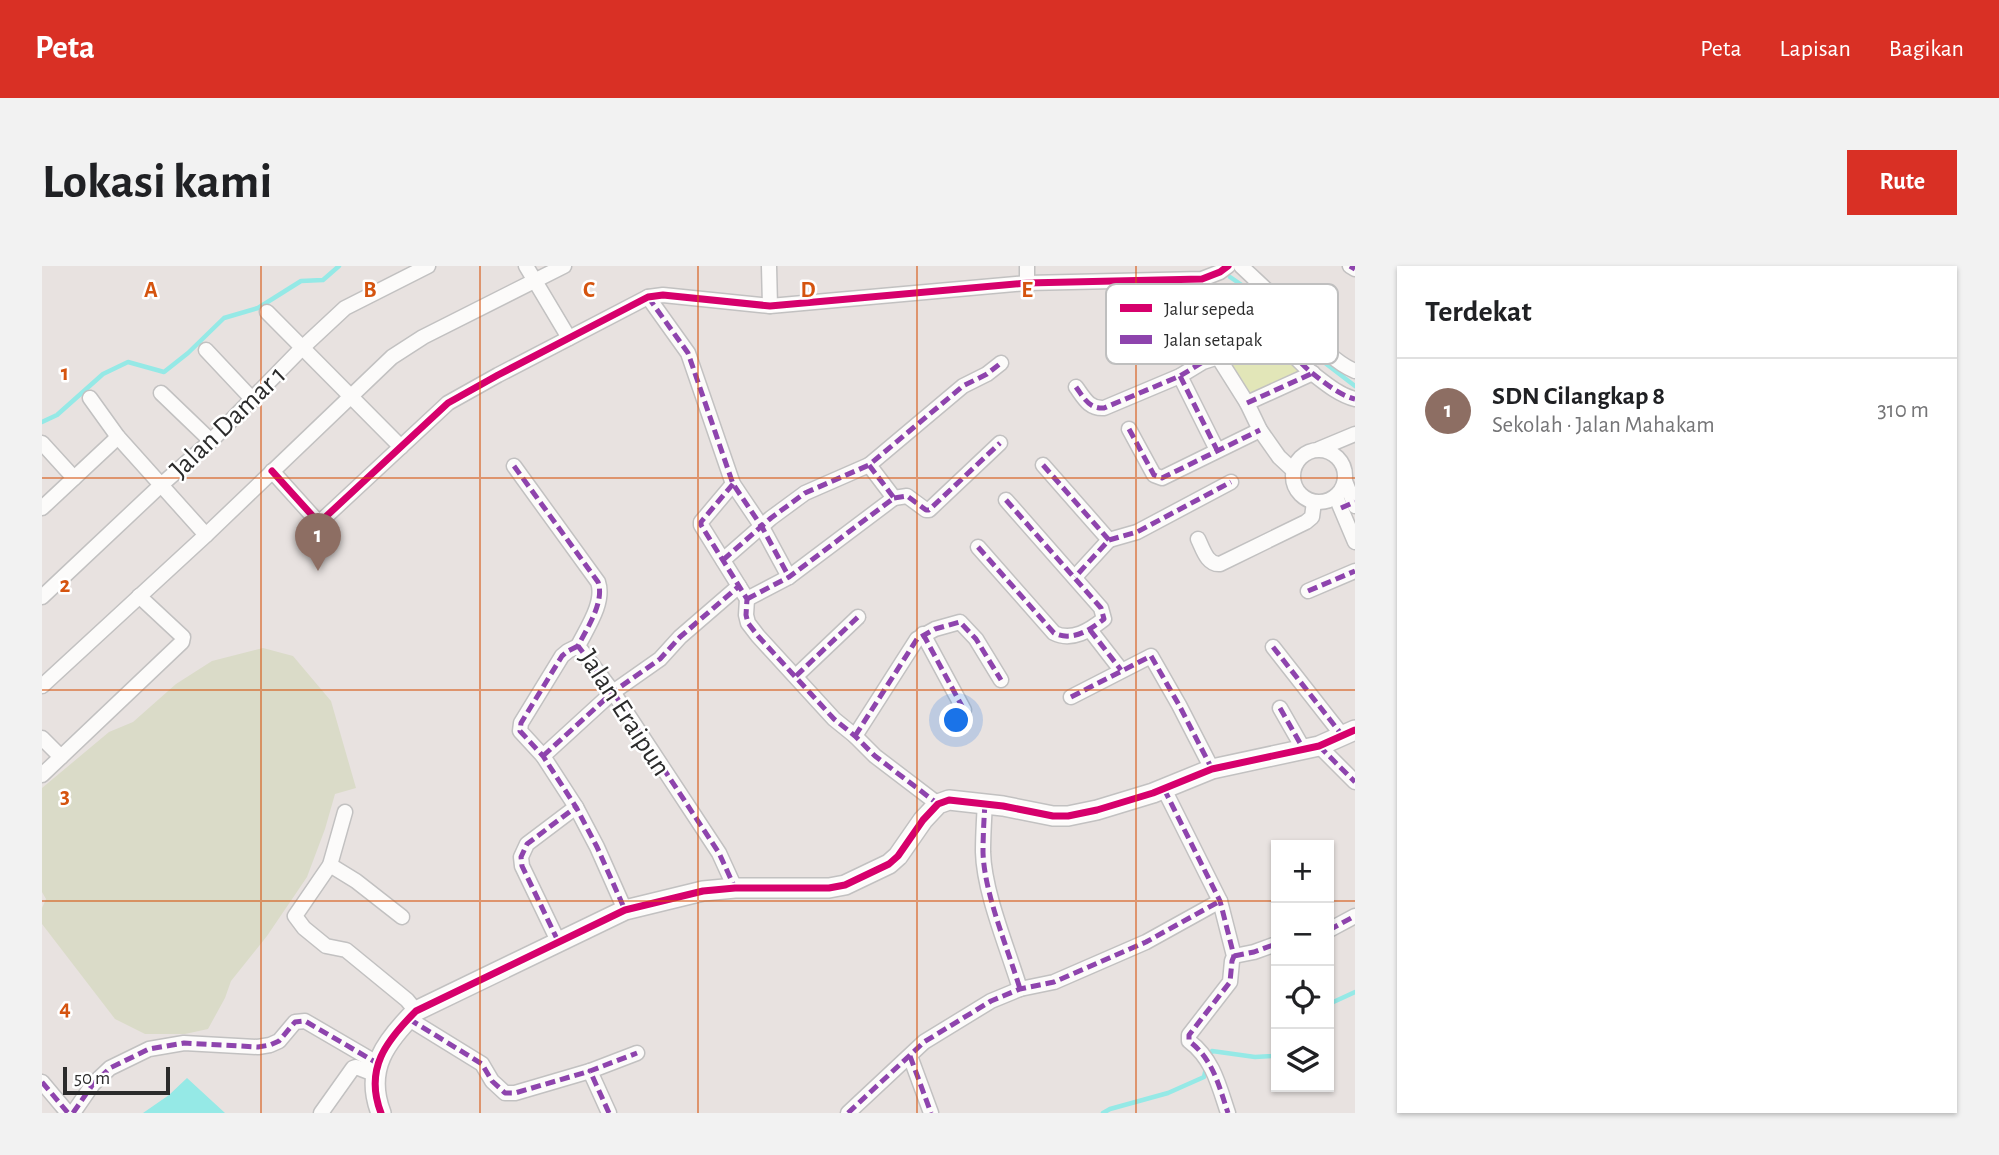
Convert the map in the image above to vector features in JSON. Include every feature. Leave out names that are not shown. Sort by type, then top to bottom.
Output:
[{"type":"street","name":"Jalan Damar 1","points":[[42,597],[211,441],[345,308],[428,266]]},
{"type":"street","points":[[526,266],[569,338]]},
{"type":"street","points":[[42,686],[206,535],[392,357],[423,337],[564,266]]},
{"type":"street","points":[[769,266],[770,306]]},
{"type":"street","points":[[1027,266],[1027,282]]},
{"type":"street","points":[[272,471],[319,523],[448,403],[648,297],[663,295],[770,306],[1027,282],[1202,279],[1228,266]]},
{"type":"street","points":[[1241,266],[1260,284]]},
{"type":"street","points":[[1350,266],[1355,269]]},
{"type":"street","points":[[648,297],[688,353],[733,484],[762,527],[789,577]]},
{"type":"street","points":[[267,312],[401,447]]},
{"type":"street","points":[[206,350],[253,400]]},
{"type":"street","points":[[1338,360],[1355,371]]},
{"type":"street","points":[[723,560],[781,509],[805,493],[869,465],[963,386],[1001,363]]},
{"type":"street","points":[[1076,387],[1091,407],[1104,408],[1180,376],[1200,364]]},
{"type":"street","points":[[1222,364],[1260,430],[1279,457],[1293,470]]},
{"type":"street","points":[[1303,364],[1345,396],[1355,399]]},
{"type":"street","points":[[1247,403],[1313,373]]},
{"type":"street","points":[[1180,376],[1217,450]]},
{"type":"street","points":[[161,393],[211,441]]},
{"type":"street","points":[[90,398],[118,437],[206,535]]},
{"type":"street","points":[[1129,429],[1154,475],[1162,478],[1260,430]]},
{"type":"street","points":[[1348,503],[1314,502],[1307,499],[1295,487],[1293,470],[1303,455],[1355,434]]},
{"type":"street","points":[[42,508],[118,437]]},
{"type":"street","points":[[42,443],[74,478]]},
{"type":"street","points":[[747,599],[789,577],[894,498],[907,496],[929,510],[1000,443]]},
{"type":"street","points":[[1320,449],[1336,456],[1342,463],[1355,542]]},
{"type":"street","points":[[869,465],[894,498]]},
{"type":"street","name":"Jalan Eraipun","points":[[514,466],[598,582],[601,591],[599,602],[578,646],[613,692],[719,853],[735,888]]},
{"type":"street","points":[[1043,466],[1109,540]]},
{"type":"street","points":[[1075,577],[1109,540],[1137,531],[1231,482]]},
{"type":"street","points":[[733,484],[701,522],[702,529],[747,599],[748,622],[834,719],[875,756],[938,804]]},
{"type":"street","points":[[978,547],[1054,633],[1068,637],[1090,630],[1104,619],[1101,608],[1006,500]]},
{"type":"street","points":[[1198,539],[1210,561],[1220,564],[1306,522],[1312,517],[1314,502]]},
{"type":"street","points":[[1308,591],[1355,571]]},
{"type":"street","points":[[543,757],[613,692],[660,659],[680,637],[739,586]]},
{"type":"street","points":[[42,775],[182,642],[183,637],[139,596]]},
{"type":"street","points":[[796,676],[858,617]]},
{"type":"street","points":[[855,736],[913,643],[923,634],[960,622],[976,639],[1001,680]]},
{"type":"street","points":[[1090,630],[1121,670]]},
{"type":"street","points":[[923,634],[964,710]]},
{"type":"street","points":[[578,646],[562,656],[521,723],[520,731],[543,757],[576,807],[625,910]]},
{"type":"street","points":[[381,1113],[376,1101],[376,1068],[397,1032],[412,1015],[625,910],[703,891],[735,888],[829,888],[845,885],[889,864],[905,849],[923,820],[938,804],[949,800],[1068,816],[1164,789],[1212,769],[1312,748],[1348,733],[1273,647]]},
{"type":"street","points":[[1071,697],[1148,656],[1153,658],[1212,769]]},
{"type":"street","points":[[1280,708],[1312,748],[1355,782]]},
{"type":"street","points":[[42,738],[61,757]]},
{"type":"street","points":[[1164,789],[1220,901],[1234,956],[1231,961],[1230,982],[1189,1038],[1189,1041],[1201,1050],[1213,1070],[1227,1113]]},
{"type":"street","points":[[985,803],[983,853],[986,872],[1020,989]]},
{"type":"street","points":[[558,941],[522,866],[522,857],[527,844],[576,807]]},
{"type":"street","points":[[345,812],[330,865],[295,916],[304,928],[326,946],[346,950],[407,1000],[412,1015],[482,1064],[492,1081],[505,1093],[515,1093],[590,1071],[637,1053]]},
{"type":"street","points":[[330,865],[356,881],[402,917]]},
{"type":"street","points":[[848,1113],[925,1042],[991,1001],[1020,989],[1054,982],[1146,942],[1220,901]]},
{"type":"street","points":[[1334,927],[1355,916]]},
{"type":"street","points":[[1234,956],[1271,946]]},
{"type":"street","points":[[42,1082],[71,1113],[93,1084],[110,1068],[149,1049],[184,1043],[270,1045],[279,1041],[295,1022],[300,1021],[305,1021],[376,1068]]},
{"type":"street","points":[[910,1056],[931,1113]]},
{"type":"street","points":[[321,1113],[353,1068],[376,1068]]},
{"type":"street","points":[[590,1071],[609,1113]]},
{"type":"green space","points":[[1222,364],[1300,364],[1313,373],[1247,403]]},
{"type":"green space","points":[[263,648],[293,656],[331,701],[356,788],[335,794],[307,877],[267,936],[231,981],[208,1029],[185,1034],[145,1034],[115,1019],[42,924],[42,908],[46,899],[42,892],[42,788],[109,732],[133,722],[176,684],[212,661]]},
{"type":"water","points":[[187,1078],[225,1113],[143,1113],[169,1095]]},
{"type":"waterway","points":[[42,422],[57,415],[103,374],[128,362],[164,372],[224,318],[258,308],[301,281],[323,280],[339,266]]},
{"type":"waterway","points":[[1230,277],[1240,284]]},
{"type":"waterway","points":[[1326,364],[1355,386]]},
{"type":"waterway","points":[[1334,1002],[1355,992]]},
{"type":"waterway","points":[[1210,1056],[1212,1051],[1255,1057],[1271,1056]]},
{"type":"waterway","points":[[1103,1113],[1168,1093],[1204,1077],[1206,1068]]},
{"type":"marked path","points":[[1350,266],[1355,269]]},
{"type":"marked path","points":[[648,297],[688,353],[733,484],[762,527],[789,577]]},
{"type":"marked path","points":[[747,599],[789,577],[894,498],[869,465],[963,386],[987,374],[1001,363]]},
{"type":"marked path","points":[[1076,387],[1091,405],[1104,408],[1180,376],[1200,364]]},
{"type":"marked path","points":[[1302,364],[1332,388],[1355,399]]},
{"type":"marked path","points":[[1247,403],[1313,373]]},
{"type":"marked path","points":[[1180,376],[1217,450]]},
{"type":"marked path","points":[[1129,429],[1154,475],[1162,478],[1260,430]]},
{"type":"marked path","points":[[894,498],[907,496],[929,510],[1000,443]]},
{"type":"marked path","points":[[723,560],[771,518],[805,493],[869,465]]},
{"type":"marked path","points":[[1043,465],[1109,540],[1075,577]]},
{"type":"marked path","points":[[514,466],[598,582],[600,590],[597,606],[578,646],[613,692],[719,853],[735,888]]},
{"type":"marked path","points":[[1109,540],[1137,532],[1231,482]]},
{"type":"marked path","points":[[733,484],[701,525],[747,599],[748,623],[834,719],[875,756],[938,804]]},
{"type":"marked path","points":[[978,547],[1054,633],[1074,635],[1087,631],[1104,619],[1101,608],[1006,500]]},
{"type":"marked path","points":[[1341,508],[1355,502]]},
{"type":"marked path","points":[[1308,591],[1355,571]]},
{"type":"marked path","points":[[543,756],[613,692],[660,659],[680,637],[739,586]]},
{"type":"marked path","points":[[796,676],[858,617]]},
{"type":"marked path","points":[[855,736],[917,639],[935,629],[960,622],[976,639],[1001,680]]},
{"type":"marked path","points":[[1090,630],[1121,670]]},
{"type":"marked path","points":[[923,634],[964,710]]},
{"type":"marked path","points":[[578,646],[562,656],[521,723],[520,731],[543,756],[576,807],[625,910]]},
{"type":"marked path","points":[[1273,647],[1342,735]]},
{"type":"marked path","points":[[1071,697],[1151,656],[1212,769]]},
{"type":"marked path","points":[[1280,708],[1304,750]]},
{"type":"marked path","points":[[1319,746],[1355,782]]},
{"type":"marked path","points":[[1164,789],[1220,901],[1234,956],[1230,982],[1189,1035],[1189,1041],[1210,1065],[1228,1113]]},
{"type":"marked path","points":[[985,803],[984,868],[997,921],[1020,989]]},
{"type":"marked path","points":[[558,941],[522,866],[521,857],[527,844],[576,807]]},
{"type":"marked path","points":[[848,1113],[924,1042],[991,1001],[1020,989],[1054,982],[1146,942],[1220,901]]},
{"type":"marked path","points":[[1334,927],[1355,916]]},
{"type":"marked path","points":[[1234,956],[1271,946]]},
{"type":"marked path","points":[[409,1019],[482,1064],[492,1081],[505,1093],[515,1093],[590,1071]]},
{"type":"marked path","points":[[73,1113],[93,1084],[110,1068],[149,1049],[184,1043],[258,1047],[270,1045],[279,1041],[295,1022],[305,1021],[377,1063]]},
{"type":"marked path","points":[[609,1113],[590,1071],[637,1053]]},
{"type":"marked path","points":[[910,1056],[931,1113]]},
{"type":"marked path","points":[[42,1082],[68,1113]]},
{"type":"cycle path","points":[[272,471],[319,523],[448,403],[648,297],[663,295],[770,306],[1027,283],[1202,279],[1228,266]]},
{"type":"cycle path","points":[[381,1113],[375,1083],[381,1057],[395,1033],[416,1011],[625,910],[703,891],[735,888],[829,888],[845,885],[889,864],[898,856],[923,820],[938,804],[949,800],[1068,816],[1153,793],[1212,769],[1319,746],[1355,730]]},
{"type":"place","name":"SDN Cilangkap 8","points":[[318,571]]}]
